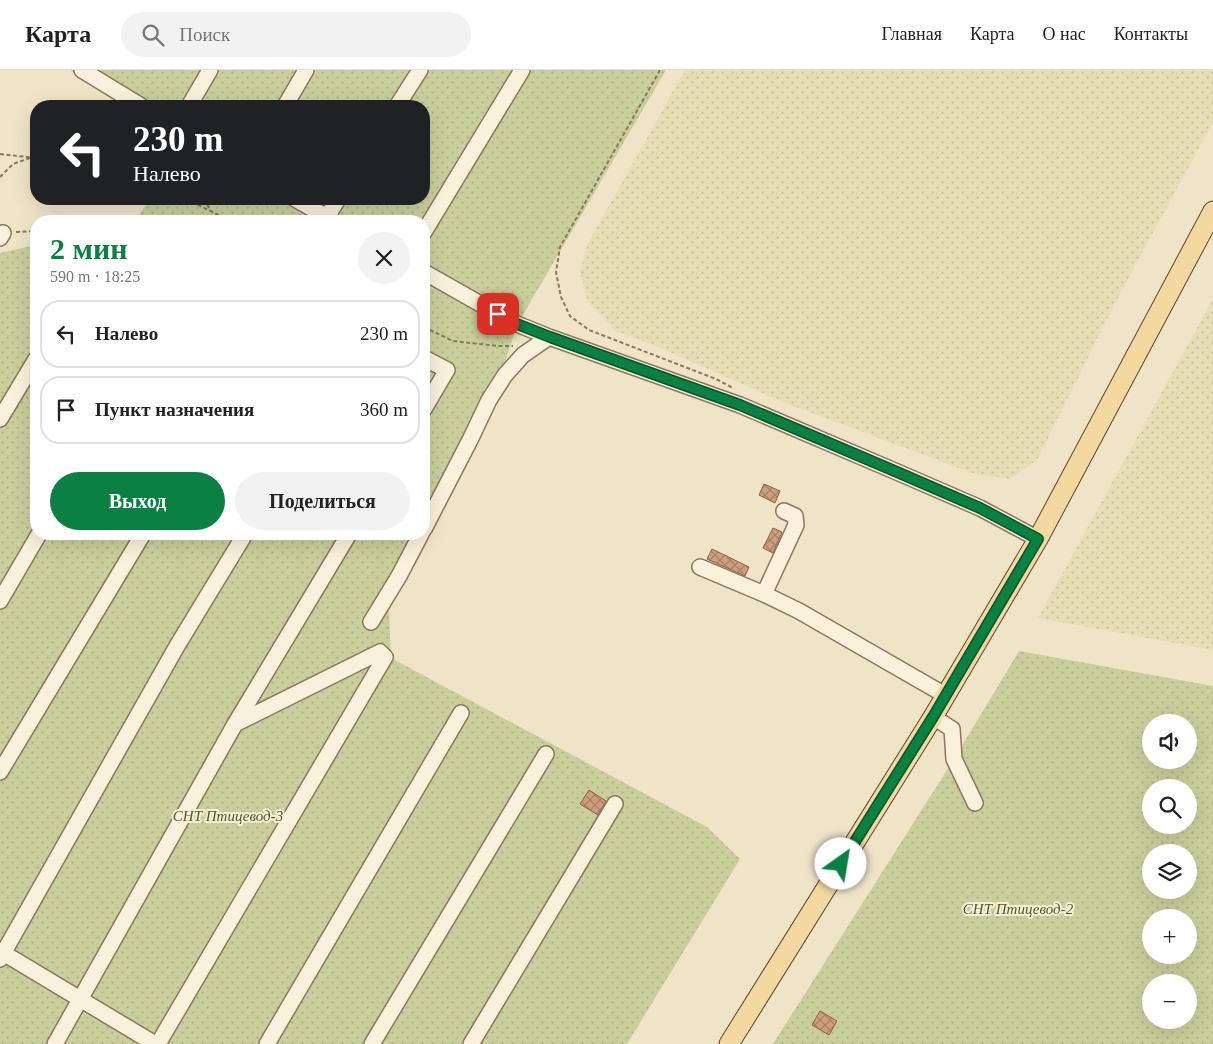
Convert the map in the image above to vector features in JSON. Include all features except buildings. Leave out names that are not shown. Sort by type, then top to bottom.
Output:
[{"type":"main road","points":[[729,1044],[933,717],[1038,539],[1213,211]]},
{"type":"lane","points":[[192,100],[210,70]]},
{"type":"lane","points":[[288,100],[306,70]]},
{"type":"lane","points":[[401,100],[420,70]]},
{"type":"lane","points":[[430,222],[522,70]]},
{"type":"lane","points":[[90,72],[132,100]]},
{"type":"lane","points":[[306,205],[323,215]]},
{"type":"lane","points":[[430,275],[512,322],[740,405],[971,505],[1038,539]]},
{"type":"lane","points":[[430,517],[489,400],[505,375],[523,355],[550,337]]},
{"type":"lane","points":[[430,361],[447,370],[430,399]]},
{"type":"lane","points":[[0,419],[30,369]]},
{"type":"lane","points":[[764,594],[796,526],[795,516],[784,511]]},
{"type":"lane","points":[[0,601],[36,540]]},
{"type":"lane","points":[[0,772],[139,540]]},
{"type":"lane","points":[[235,724],[380,652],[385,657],[157,1044],[1,954],[176,646],[241,540]]},
{"type":"lane","points":[[55,1044],[235,724],[345,540]]},
{"type":"lane","points":[[371,622],[419,540]]},
{"type":"lane","points":[[700,567],[799,611],[945,695]]},
{"type":"lane","points":[[267,1044],[461,714]]},
{"type":"lane","points":[[933,717],[952,730],[954,759],[975,803]]},
{"type":"lane","points":[[372,1044],[546,754]]},
{"type":"lane","points":[[471,1044],[615,804]]},
{"type":"path","points":[[660,70],[560,246],[556,272],[561,297],[570,316],[589,330],[716,379],[732,387],[739,395],[740,405]]},
{"type":"path","points":[[0,154],[30,158]]},
{"type":"path","points":[[0,177],[13,164],[30,158]]},
{"type":"path","points":[[198,205],[218,215]]},
{"type":"path","points":[[207,205],[211,212]]},
{"type":"path","points":[[2,236],[30,232]]},
{"type":"path","points":[[430,330],[453,340],[498,346],[514,346]]},
{"type":"shaded area","points":[[685,70],[1213,70],[1213,122],[1115,303],[1037,460],[1010,479],[975,474],[780,401],[661,348],[616,331],[588,302],[580,272],[587,245]]},
{"type":"shaded area","points":[[1213,299],[1213,650],[1038,618]]},
{"type":"green space","name":"СНТ Птицевод-3","points":[[70,70],[666,70],[517,325],[487,418],[430,530],[430,215],[139,215],[146,205],[430,205],[430,100],[113,100]]},
{"type":"green space","name":"СНТ Птицевод-3","points":[[30,246],[30,540],[425,540],[389,610],[391,658],[707,827],[740,859],[627,1044],[0,1044],[0,253]]},
{"type":"green space","name":"СНТ Птицевод-2","points":[[1019,651],[1213,686],[1213,1044],[773,1044],[954,759]]},
{"type":"route","points":[[498,314],[512,322],[550,337],[740,405],[980,508],[1038,539],[933,717],[841,864]]}]
